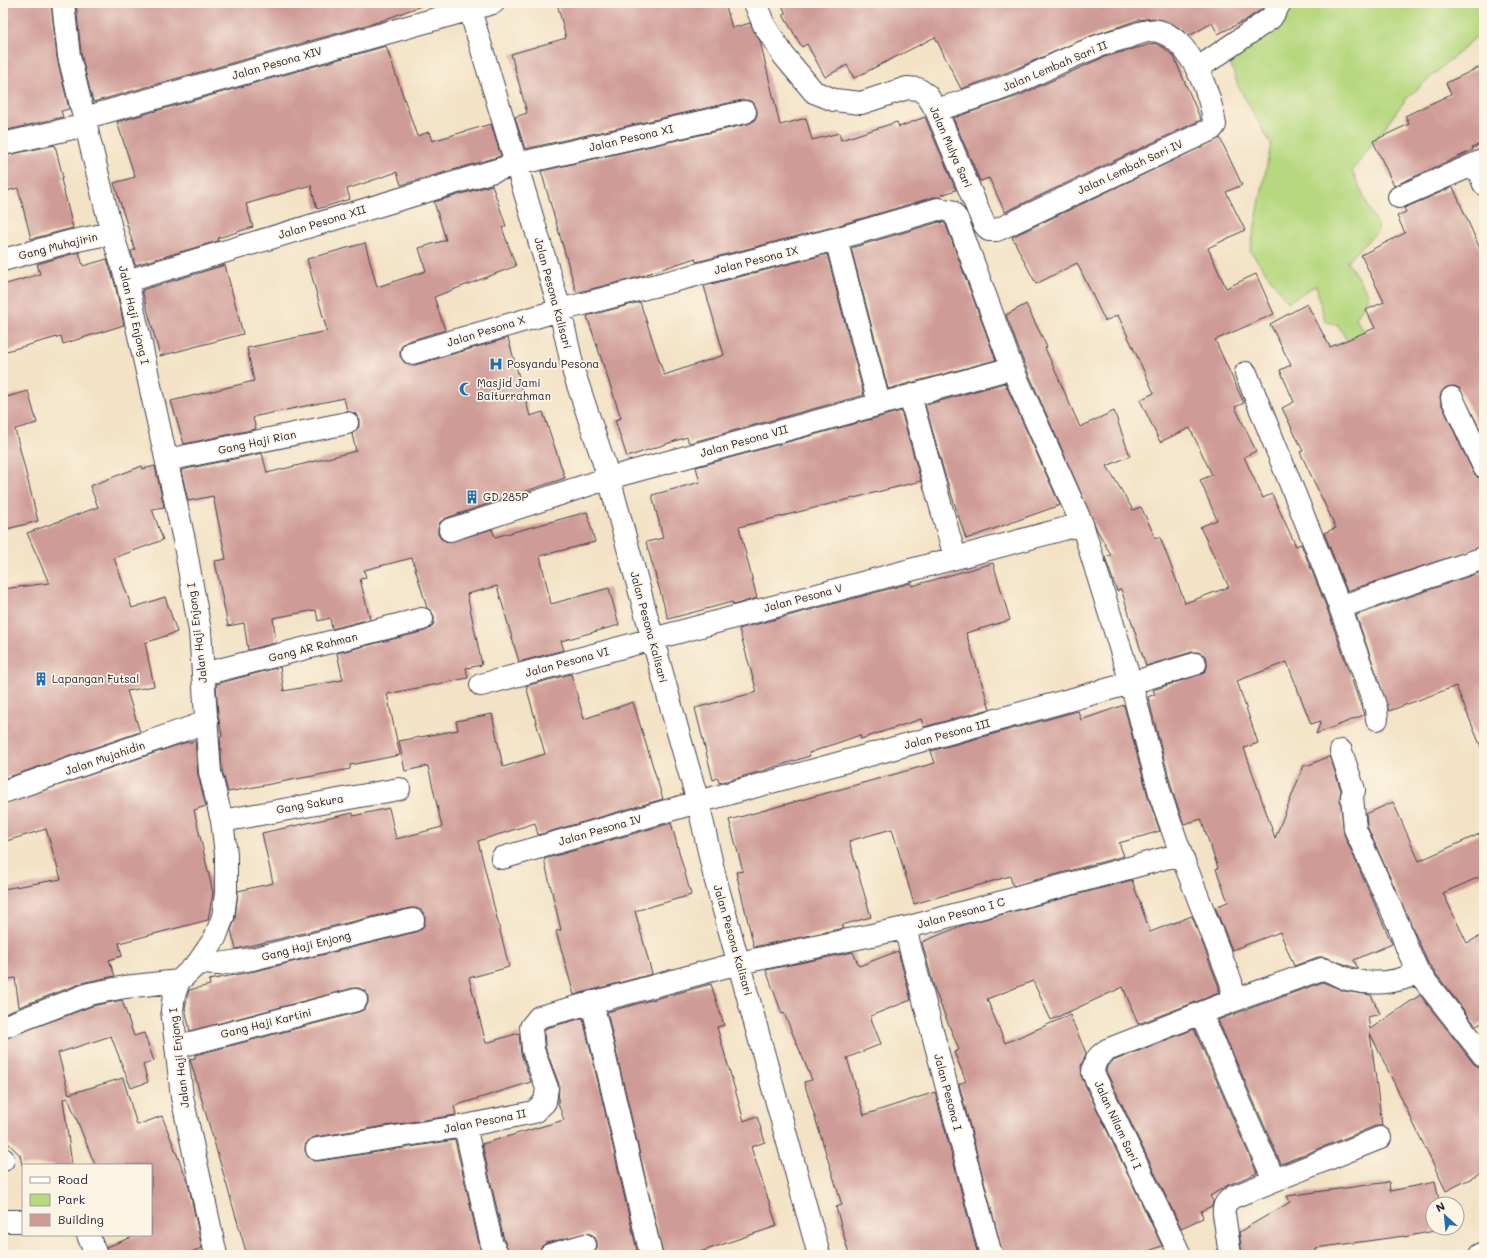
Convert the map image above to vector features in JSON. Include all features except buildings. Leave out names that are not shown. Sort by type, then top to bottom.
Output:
[{"type":"street","name":"Jalan Haji Enjong I","points":[[63,3],[69,56],[112,233],[127,281],[167,460],[200,631],[210,772],[222,821],[226,854],[226,893],[223,917],[215,938],[198,963],[179,981],[174,995],[172,1010],[182,1097],[216,1255]]},
{"type":"street","name":"Jalan Pesona XIV","points":[[3,144],[85,121],[469,6],[493,3]]},
{"type":"street","name":"Jalan Mulya Sari","points":[[755,3],[764,25],[784,56],[814,92],[834,100],[861,103],[907,88],[918,89],[927,95],[936,110],[984,224],[989,230]]},
{"type":"street","points":[[1197,69],[1272,18],[1280,3]]},
{"type":"street","name":"Jalan Pesona Kalisari","points":[[469,6],[560,310],[574,373],[609,478],[698,802],[714,874],[819,1255]]},
{"type":"street","name":"Jalan Lembah Sari II","points":[[936,110],[972,100],[1013,84],[1090,49],[1140,33],[1156,31],[1171,37],[1187,52],[1197,69]]},
{"type":"street","name":"Jalan Lembah Sari IV","points":[[989,230],[997,230],[1212,129],[1215,125],[1212,107],[1197,69]]},
{"type":"street","name":"Jalan Pesona XI","points":[[517,164],[745,112]]},
{"type":"street","name":"Jalan Pesona XII","points":[[127,281],[517,164]]},
{"type":"street","points":[[1399,197],[1481,170]]},
{"type":"street","name":"Jalan Pesona IX","points":[[560,310],[836,239],[938,209],[951,211],[957,219],[1012,368]]},
{"type":"street","name":"Gang Muhajirin","points":[[3,260],[68,242],[112,233]]},
{"type":"street","points":[[836,239],[879,403]]},
{"type":"street","name":"Jalan Pesona X","points":[[412,353],[560,310]]},
{"type":"street","points":[[1012,368],[1082,524],[1131,684],[1162,797],[1181,854],[1231,982],[1233,994],[1227,1003]]},
{"type":"street","name":"Jalan Pesona VII","points":[[450,530],[609,478],[879,403],[1012,368]]},
{"type":"street","points":[[1246,373],[1340,607],[1376,708],[1377,719]]},
{"type":"street","points":[[910,396],[955,557]]},
{"type":"street","points":[[1452,398],[1484,467]]},
{"type":"street","name":"Gang Haji Rian","points":[[167,460],[347,423]]},
{"type":"street","name":"Jalan Pesona V","points":[[652,638],[1082,524]]},
{"type":"street","points":[[1340,607],[1484,558]]},
{"type":"street","name":"Gang AR Rahman","points":[[203,674],[422,619]]},
{"type":"street","name":"Jalan Pesona VI","points":[[481,685],[652,638]]},
{"type":"street","name":"Jalan Pesona III","points":[[698,802],[1131,684],[1195,664]]},
{"type":"street","name":"Jalan Mujahidin","points":[[3,792],[207,722]]},
{"type":"street","points":[[1341,751],[1354,790],[1352,796],[1355,829],[1418,972],[1484,1056]]},
{"type":"street","name":"Gang Sakura","points":[[222,821],[399,789]]},
{"type":"street","name":"Jalan Pesona IV","points":[[502,858],[698,802]]},
{"type":"street","name":"Jalan Pesona I C","points":[[739,963],[905,928],[1181,854]]},
{"type":"street","name":"Gang Haji Enjong","points":[[198,963],[219,964],[252,959],[413,920]]},
{"type":"street","name":"Jalan Pesona I","points":[[905,928],[991,1255]]},
{"type":"street","name":"Jalan Pesona II","points":[[317,1149],[465,1126],[534,1112],[545,1102],[547,1088],[533,1050],[531,1027],[538,1017],[739,963]]},
{"type":"street","name":"Jalan Nilam Sari I","points":[[1180,1255],[1093,1073],[1094,1063],[1097,1057],[1107,1050],[1201,1013],[1322,969],[1333,971],[1350,980],[1367,983],[1402,980],[1418,972]]},
{"type":"street","points":[[3,1027],[89,994],[126,987],[179,981]]},
{"type":"street","name":"Gang Haji Kartini","points":[[176,1047],[356,1000]]},
{"type":"street","points":[[592,1002],[651,1255]]},
{"type":"street","points":[[1201,1013],[1274,1180]]},
{"type":"street","points":[[465,1126],[492,1245],[498,1255]]},
{"type":"street","points":[[1230,1255],[1224,1207],[1233,1197],[1380,1138]]},
{"type":"street","points":[[3,1221],[22,1221]]},
{"type":"street","points":[[88,1236],[96,1255]]},
{"type":"street","points":[[550,1255],[585,1245]]},
{"type":"street","points":[[1480,1255],[1484,1253]]},
{"type":"green space","points":[[1298,3],[1484,3],[1484,30],[1406,99],[1352,171],[1379,230],[1347,261],[1369,295],[1356,319],[1381,357],[1361,365],[1338,325],[1325,322],[1316,285],[1288,302],[1250,251],[1271,144],[1238,86],[1228,55]]},
{"type":"place","name":"Posyandu Pesona","points":[[496,364]]},
{"type":"place","name":"Masjid Jami Baiturrahman","points":[[466,389]]},
{"type":"place","name":"GD 285P","points":[[472,497]]},
{"type":"place","name":"Lapangan Futsal","points":[[41,679]]}]
